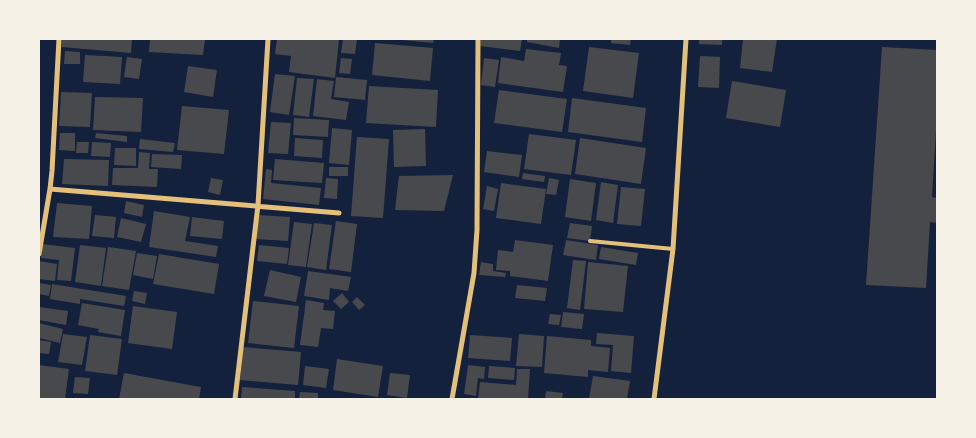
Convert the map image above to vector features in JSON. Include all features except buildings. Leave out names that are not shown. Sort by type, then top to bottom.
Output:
[{"type":"street","points":[[39,254],[53,163],[59,39]]},
{"type":"street","points":[[235,399],[258,206],[268,39]]},
{"type":"street","points":[[452,399],[474,273],[477,230],[478,39]]},
{"type":"street","points":[[654,399],[673,249],[686,39]]},
{"type":"street","points":[[50,189],[339,213]]},
{"type":"lane","points":[[590,241],[673,249]]}]
